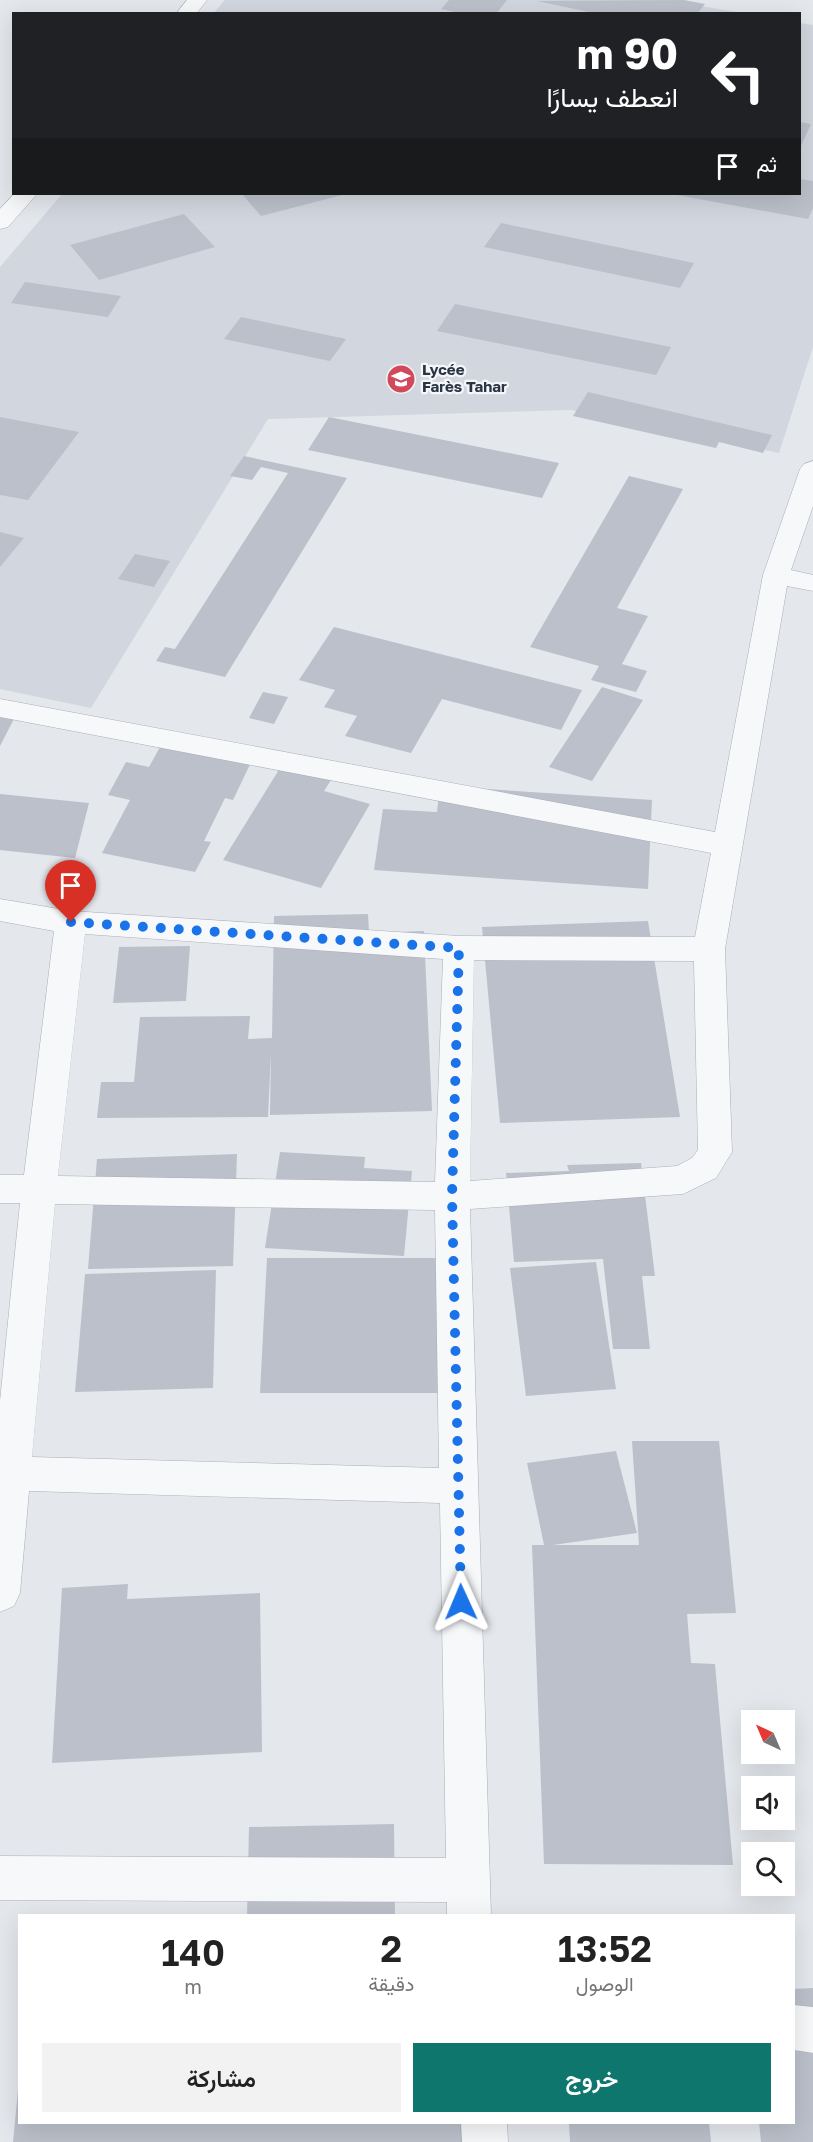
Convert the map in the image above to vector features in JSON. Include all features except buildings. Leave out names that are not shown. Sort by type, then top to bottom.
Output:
[{"type":"street","points":[[187,12],[197,0]]},
{"type":"street","points":[[0,222],[12,195]]},
{"type":"street","points":[[0,1189],[452,1196],[683,1180],[704,1168],[715,1152],[709,949],[776,576],[813,469]]},
{"type":"street","points":[[776,576],[813,583]]},
{"type":"street","points":[[0,708],[727,845]]},
{"type":"street","points":[[0,910],[71,922],[459,948],[709,949]]},
{"type":"street","points":[[0,1593],[6,1473],[71,922]]},
{"type":"street","points":[[0,1878],[468,1898],[452,1196],[459,948]]},
{"type":"street","points":[[6,1473],[458,1486]]},
{"type":"street","points":[[795,2028],[813,2030]]},
{"type":"street","points":[[484,2124],[485,2142]]},
{"type":"shaded area","points":[[225,0],[663,0],[737,12],[215,12]]},
{"type":"shaded area","name":"Lycée Farès Tahar","points":[[801,23],[813,25],[813,347],[779,453],[571,410],[268,419],[91,708],[0,689],[0,267],[61,195],[801,195]]},
{"type":"place","name":"Lycée Farès Tahar","points":[[401,379]]},
{"type":"route","points":[[71,922],[459,948],[452,1196],[461,1602]]}]
